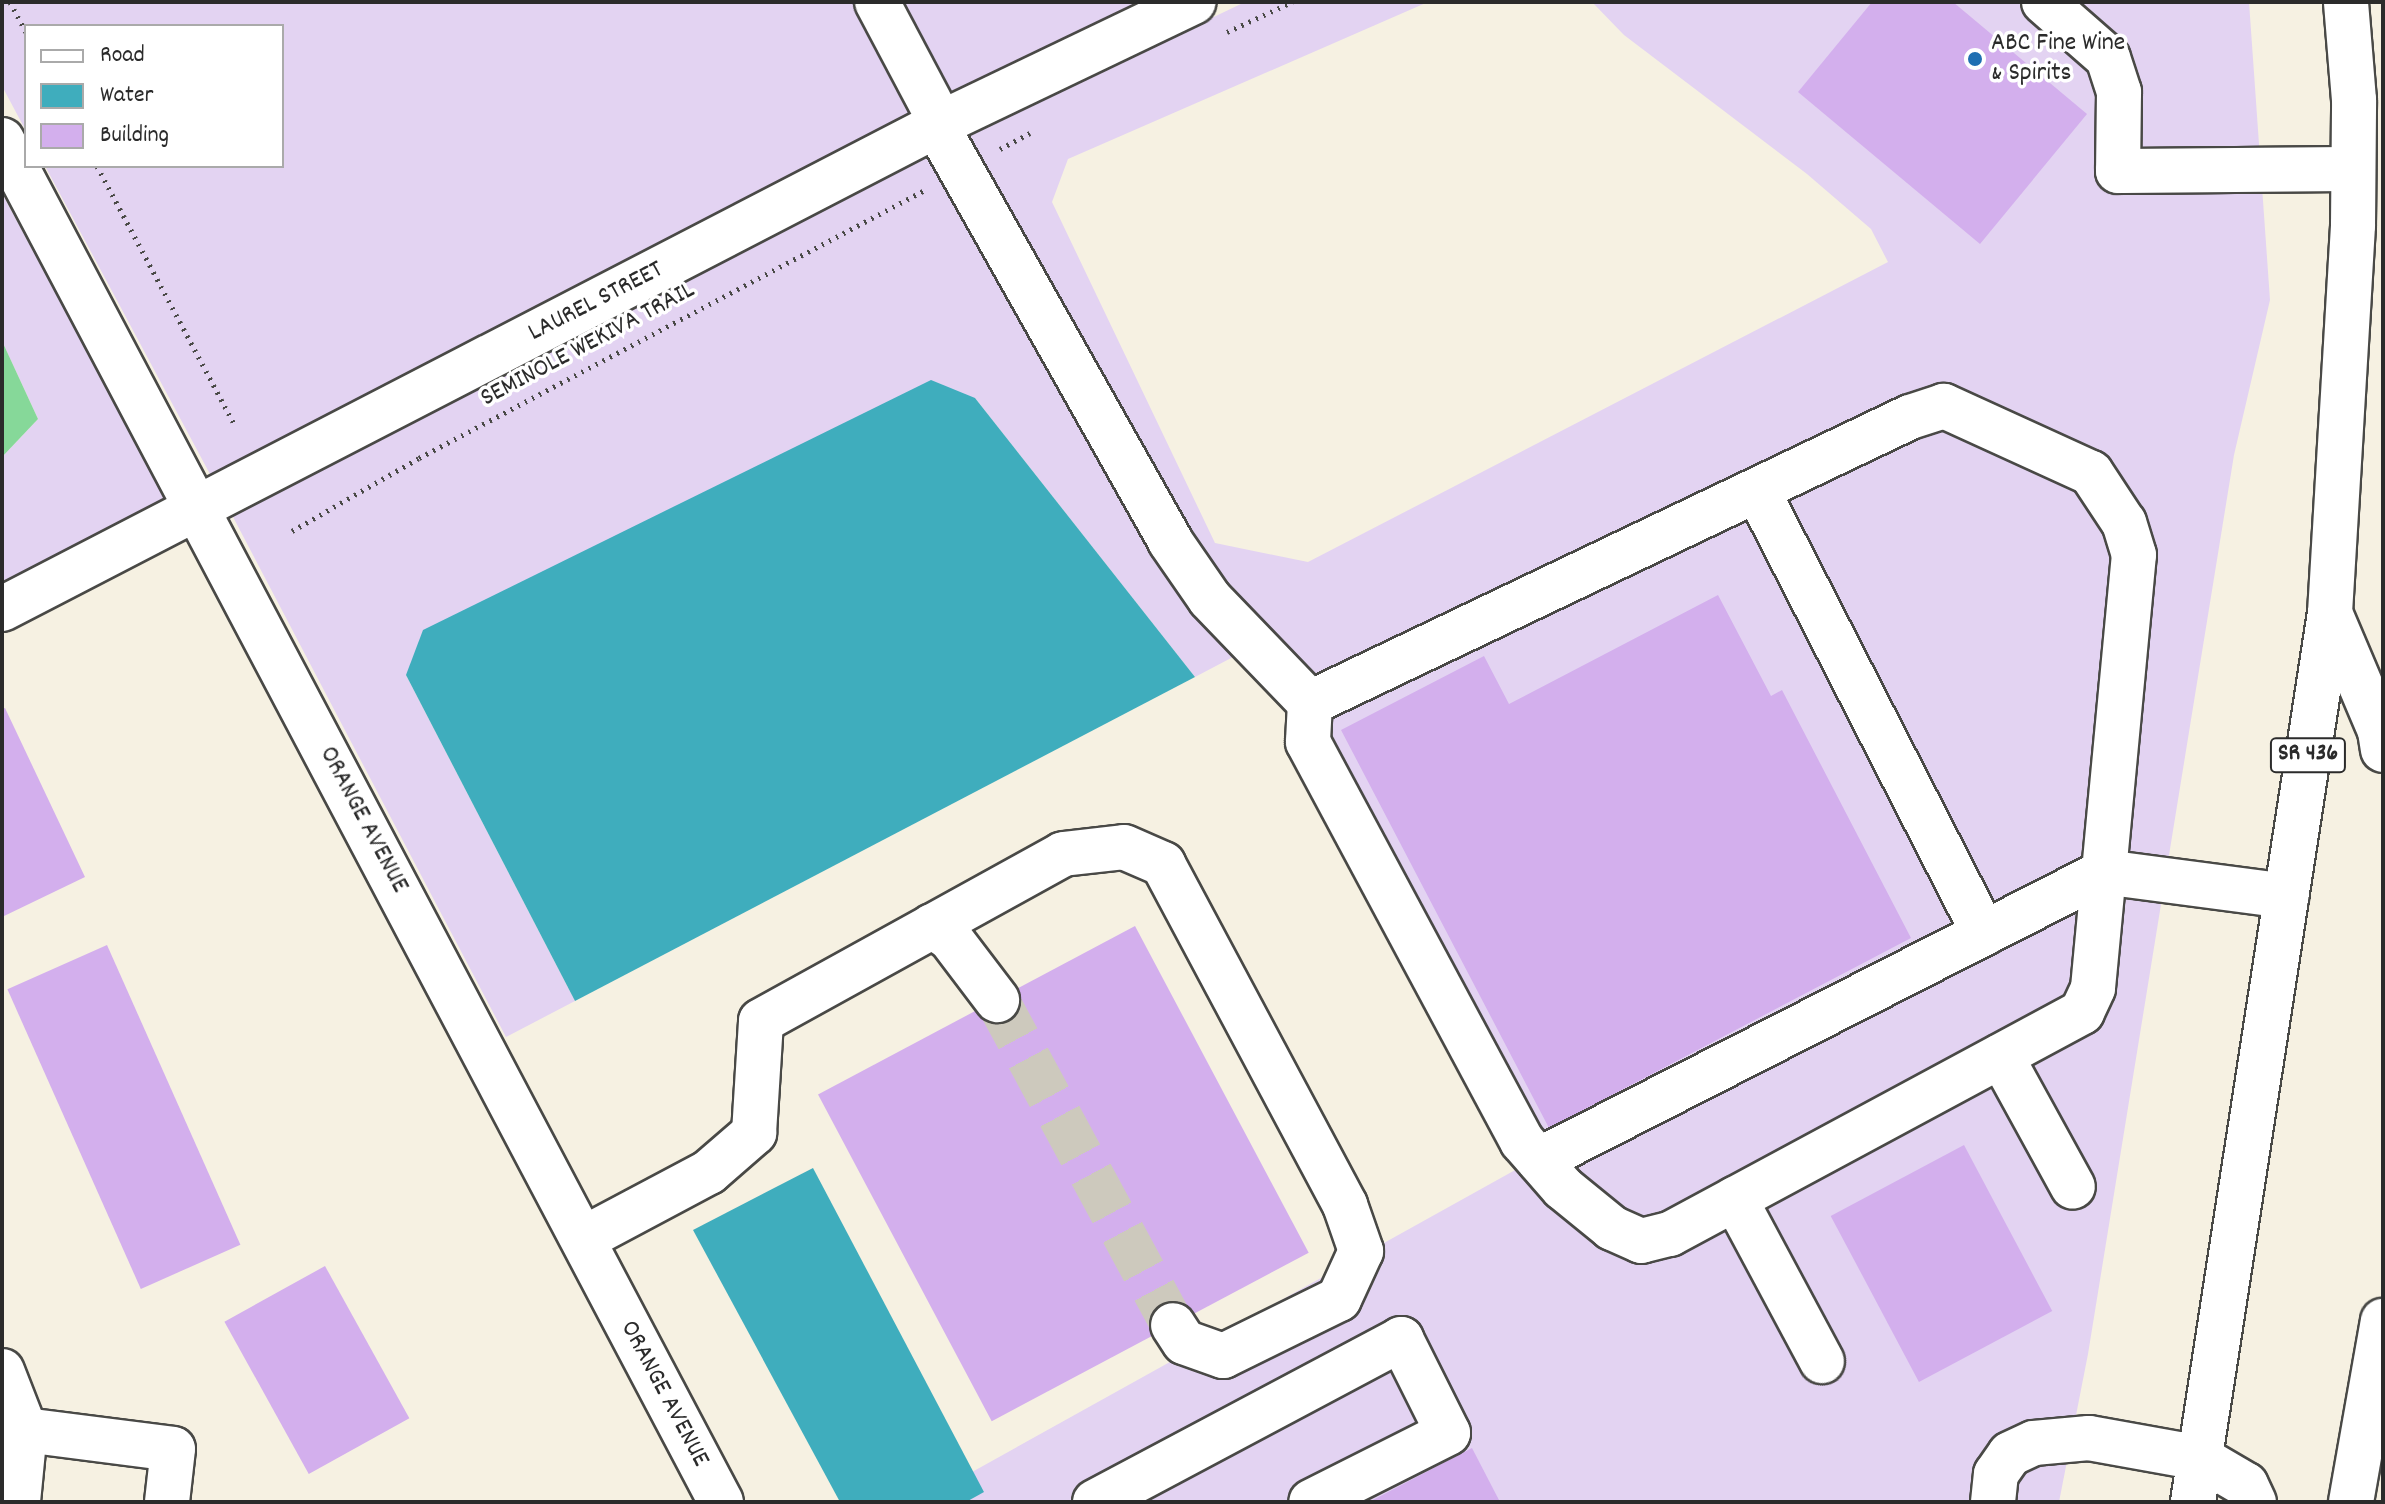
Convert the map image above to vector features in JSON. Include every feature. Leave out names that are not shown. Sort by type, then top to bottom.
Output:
[{"type":"street","points":[[877,2],[939,124],[1170,541],[1210,599],[1310,703],[1308,742],[1522,1141],[1563,1188],[1612,1228],[1641,1241],[1670,1234],[2082,1012],[2093,988],[2134,555],[2124,523],[2091,473],[1944,406],[1910,417],[1310,703]]},
{"type":"street","name":"LAUREL STREET","points":[[2,609],[939,124],[1193,2]]},
{"type":"street","points":[[2044,2],[2108,58],[2119,92],[2118,171],[2353,169]]},
{"type":"street","name":"SR 436","points":[[2193,1502],[2330,613],[2344,423],[2353,169],[2354,100],[2346,2]]},
{"type":"street","name":"ORANGE AVENUE","points":[[2,140],[199,507],[721,1502]]},
{"type":"street","points":[[1757,490],[1984,933]]},
{"type":"street","points":[[2330,613],[2380,731],[2383,750]]},
{"type":"street","points":[[583,1239],[709,1172],[754,1133],[761,1021],[1063,854],[1124,847],[1163,864],[1345,1205],[1361,1251],[1339,1299],[1223,1356],[1184,1342],[1173,1325]]},
{"type":"street","points":[[1539,1160],[2104,872],[2286,896]]},
{"type":"street","points":[[932,926],[950,938],[997,1000]]},
{"type":"street","points":[[2001,1056],[2073,1187]]},
{"type":"street","points":[[1735,1199],[1822,1361]]},
{"type":"street","points":[[2351,1502],[2383,1321]]},
{"type":"street","points":[[1095,1502],[1401,1339],[1448,1433],[1311,1502]]},
{"type":"street","points":[[2,1371],[25,1430],[18,1502]]},
{"type":"street","points":[[25,1430],[173,1449],[167,1502]]},
{"type":"street","points":[[1993,1502],[1996,1474],[2010,1454],[2034,1443],[2089,1438],[2200,1458],[2246,1485],[2254,1502]]},
{"type":"path","points":[[10,2],[24,28]]},
{"type":"path","points":[[98,168],[235,426]]},
{"type":"path","name":"SEMINOLE WEKIVA TRAIL","points":[[292,531],[419,458],[907,200]]},
{"type":"shaded area","points":[[2,2],[1142,2],[931,103],[211,476],[46,168],[284,168],[284,24],[24,24],[24,127],[2,86]]},
{"type":"shaded area","points":[[1245,2],[1428,2],[1068,159],[1052,202],[1215,543],[1308,562],[1888,262],[1871,229],[1807,174],[1624,35],[1592,2],[2249,2],[2270,300],[2234,455],[2088,1354],[2059,1502],[918,1502],[1535,1159],[1273,636],[1195,677],[975,398],[406,675],[575,1001],[506,1037],[232,515],[951,143]]},
{"type":"shaded area","points":[[2,193],[166,500],[2,584],[2,457],[38,419],[2,341]]},
{"type":"green space","points":[[2,341],[38,419],[2,457]]},
{"type":"water","points":[[931,380],[975,398],[1195,677],[575,1001],[406,675],[423,630]]},
{"type":"water","points":[[813,1168],[984,1492],[966,1502],[840,1502],[693,1230]]},
{"type":"building","points":[[1872,2],[1953,2],[2087,114],[1980,244],[1798,92]]},
{"type":"building","points":[[1718,595],[1771,696],[1782,690],[1911,938],[1549,1128],[1341,730],[1484,656],[1509,704]]},
{"type":"building","points":[[5,708],[85,877],[2,917],[2,709]]},
{"type":"building","points":[[1135,926],[1309,1253],[992,1421],[818,1095]]},
{"type":"building","points":[[107,945],[240,1245],[141,1289],[7,989]]},
{"type":"building","points":[[1964,1145],[2052,1311],[1919,1382],[1831,1216]]},
{"type":"building","points":[[325,1266],[409,1418],[309,1474],[224,1322]]},
{"type":"building","points":[[1472,1448],[1500,1502],[1369,1502]]},
{"type":"tunnel","points":[[997,1000],[1173,1325]]},
{"type":"place","name":"ABC Fine Wine & Spirits","points":[[1975,59]]}]
